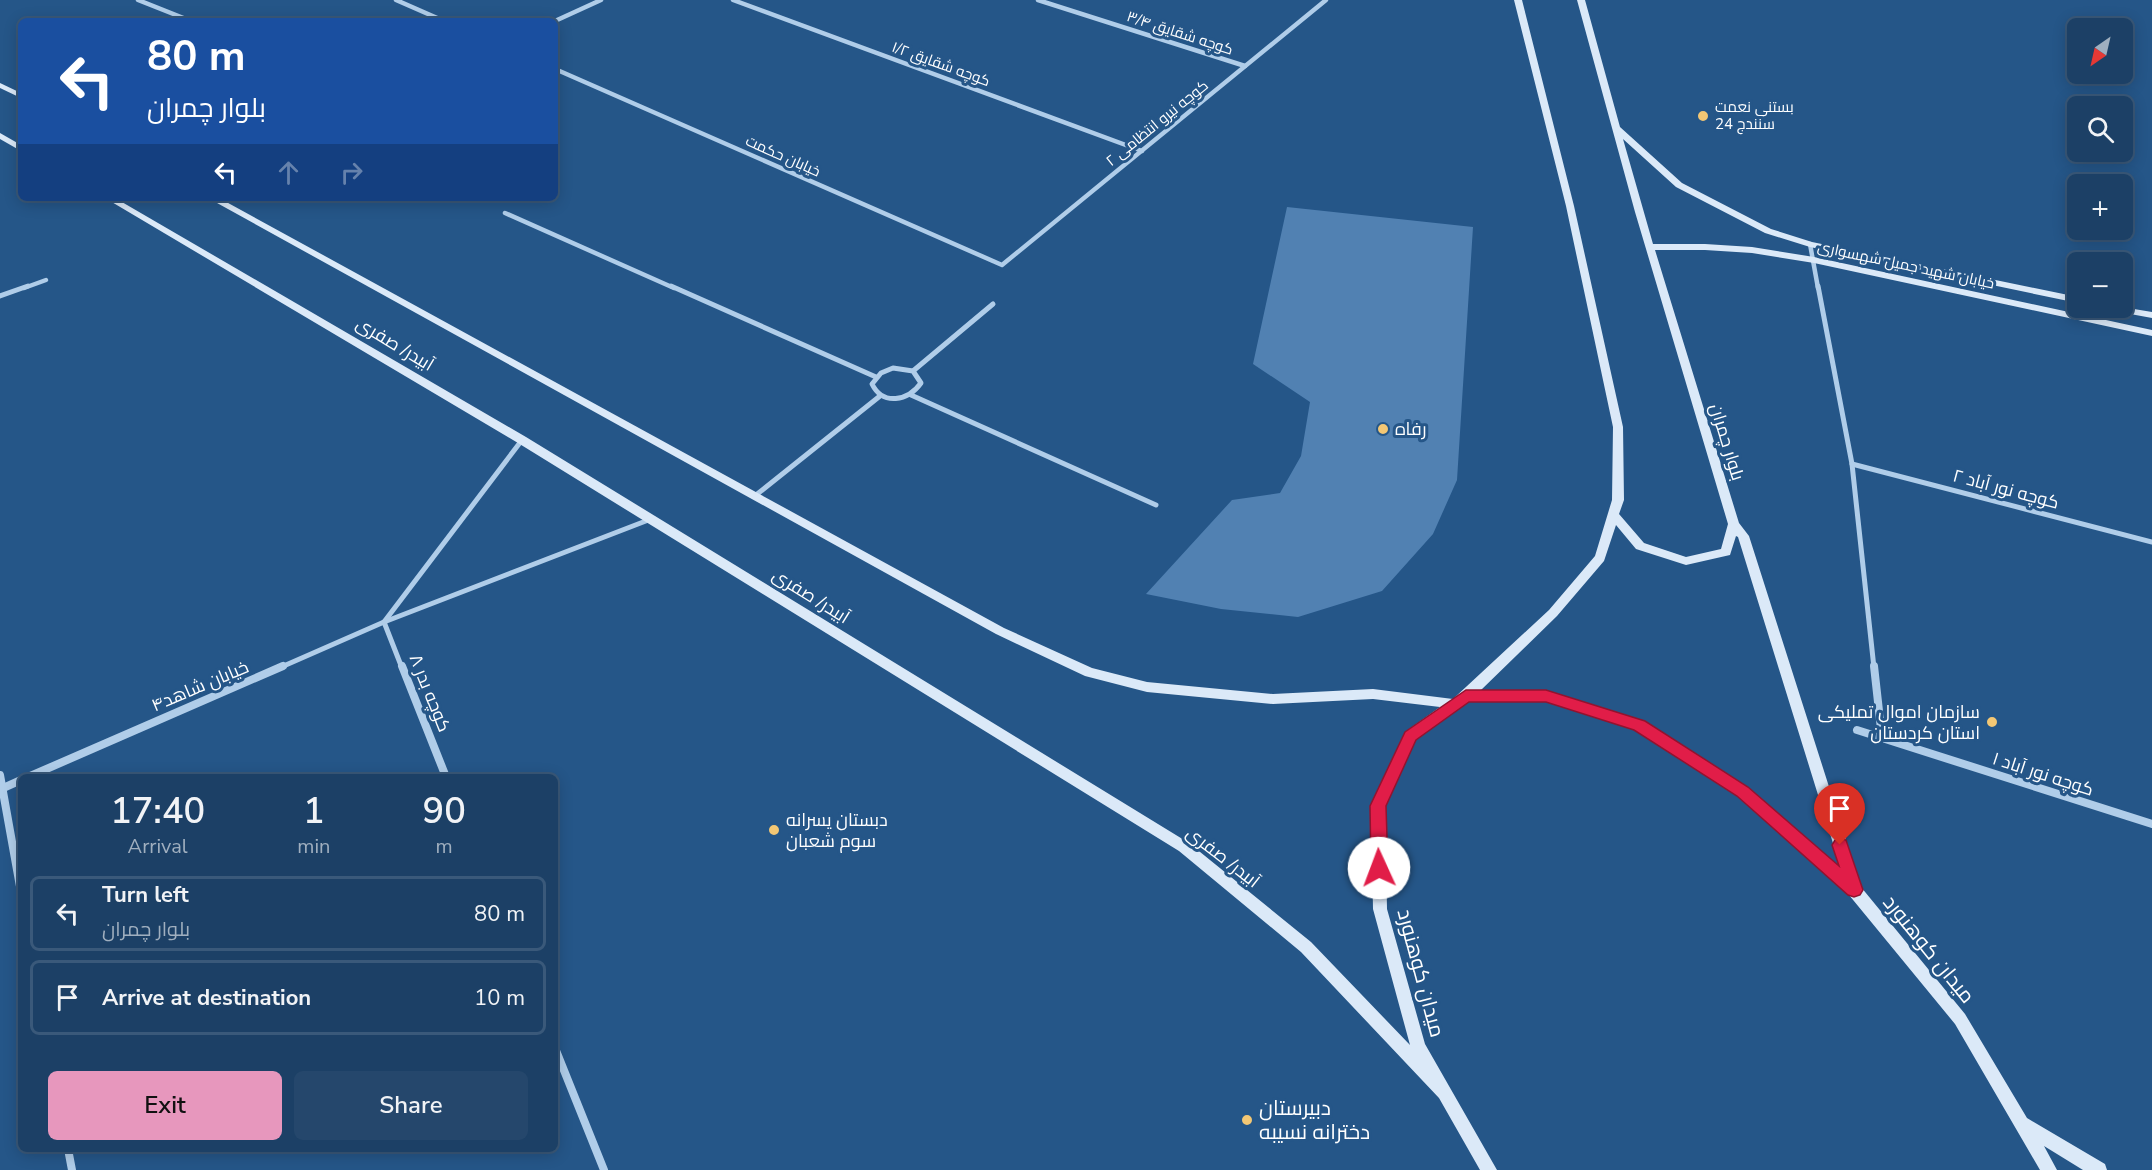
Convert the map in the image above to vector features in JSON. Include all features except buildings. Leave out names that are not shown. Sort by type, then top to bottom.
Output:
[{"type":"main road","points":[[218,201],[1000,631],[1089,672],[1147,687],[1227,696],[1273,699],[1373,694],[1460,700],[1554,614],[1600,558],[1618,500],[1618,427],[1570,206],[1518,0]]},
{"type":"main road","name":"بلوار چمران","points":[[1581,0],[1650,248],[1734,524],[1743,536],[1854,890]]},
{"type":"main road","points":[[0,85],[18,94]]},
{"type":"main road","name":"خیابان شهید جمیل شهسواری","points":[[1616,128],[1678,185],[1768,231],[1810,244],[2067,298]]},
{"type":"main road","points":[[0,136],[18,146]]},
{"type":"main road","name":"آبیدر/ صفری","points":[[114,201],[522,440],[1184,848],[1306,947],[1443,1092]]},
{"type":"main road","name":"خیابان شهید جمیل شهسواری","points":[[1650,248],[1705,247],[1752,250],[1814,260],[2152,333]]},
{"type":"main road","points":[[2133,312],[2152,315]]},
{"type":"main road","points":[[1614,515],[1640,546],[1686,561],[1726,552],[1734,524]]},
{"type":"main road","name":"میدان کوهنورد","points":[[1489,1170],[1418,1047],[1380,909],[1378,806],[1410,736],[1460,700],[1546,696],[1639,726],[1742,791],[1854,890],[1960,1019],[2049,1170]]},
{"type":"main road","points":[[2020,1122],[2099,1170]]},
{"type":"street","points":[[138,0],[183,18]]},
{"type":"street","points":[[396,0],[437,18]]},
{"type":"street","points":[[558,20],[601,0]]},
{"type":"street","name":"کوچه شقایق ۱/۲","points":[[733,0],[1142,151]]},
{"type":"street","name":"کوچه شقایق ۳/۴","points":[[1038,0],[1245,66]]},
{"type":"street","name":"کوچه نیرو انتظامی ۲","points":[[1002,264],[1326,0]]},
{"type":"street","name":"خیابان حکمت","points":[[558,70],[1002,264]]},
{"type":"street","points":[[505,213],[876,377]]},
{"type":"street","points":[[1810,244],[1852,464],[1882,738]]},
{"type":"street","points":[[0,296],[46,280]]},
{"type":"street","points":[[913,371],[993,304]]},
{"type":"street","points":[[893,368],[913,371],[919,376],[921,383],[911,395],[900,399],[880,396],[874,390],[872,384],[876,377],[893,368]]},
{"type":"street","points":[[911,395],[1156,505]]},
{"type":"street","points":[[756,495],[880,396]]},
{"type":"street","points":[[384,622],[522,440]]},
{"type":"street","name":"کوچه نور آباد ۲","points":[[1852,464],[2152,542]]},
{"type":"street","name":"خیابان شاهد۴","points":[[35,774],[384,622],[652,519]]},
{"type":"street","name":"کوچه بدر ۸","points":[[384,622],[445,774]]},
{"type":"street","name":"کوچه نور آباد ۱","points":[[1857,730],[2152,824]]},
{"type":"street","points":[[0,775],[18,877]]},
{"type":"street","points":[[1,789],[18,781]]},
{"type":"street","points":[[558,1055],[604,1170]]},
{"type":"street","points":[[69,1152],[72,1170]]},
{"type":"place","name":"بستنی نعمت سنندج 24","points":[[1703,116]]},
{"type":"place","name":"رفاه","points":[[1383,429]]},
{"type":"place","name":"سازمان اموال تملیکی استان کردستان","points":[[1992,722]]},
{"type":"place","name":"دبستان پسرانه سوم شعبان","points":[[774,830]]},
{"type":"place","name":"دبیرستان دخترانه نسیبه","points":[[1247,1120]]},
{"type":"route","points":[[1379,868],[1378,806],[1410,736],[1466,696],[1546,696],[1639,726],[1742,791],[1854,890],[1840,845]]}]
